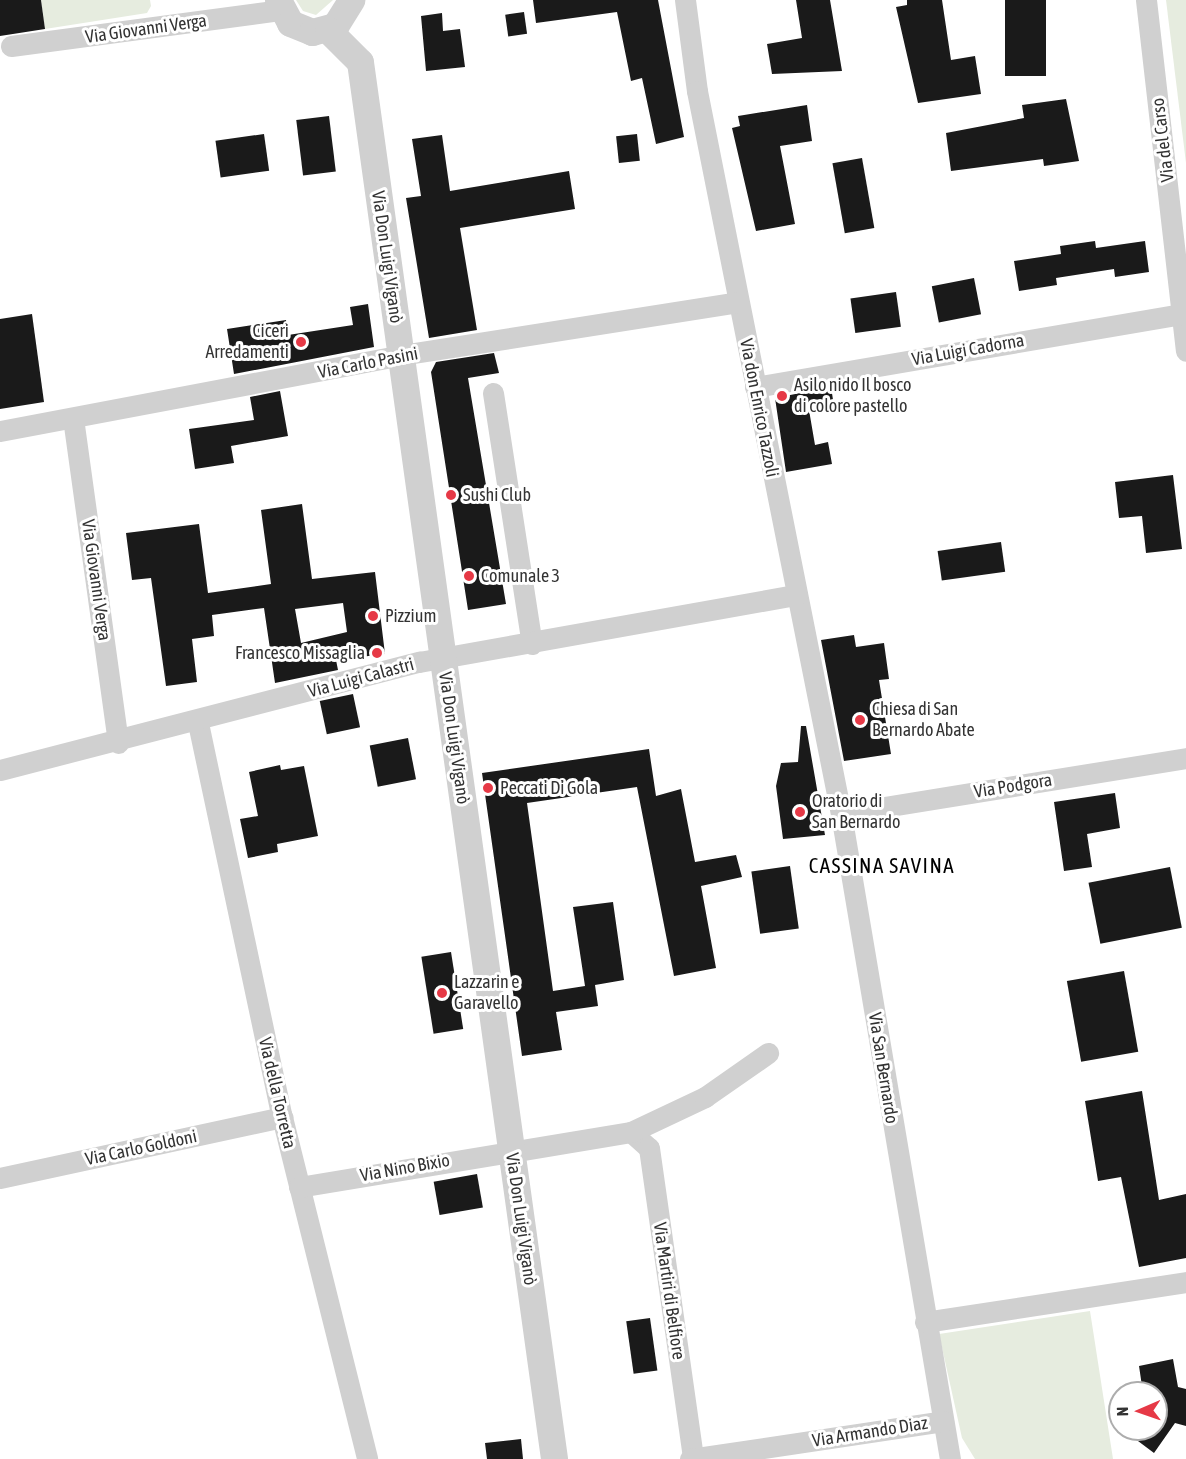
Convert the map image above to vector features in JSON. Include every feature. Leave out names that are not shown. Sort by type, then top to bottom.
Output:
[{"type":"street","points":[[279,5],[296,28],[328,30],[346,14],[351,0]]},
{"type":"street","name":"Via don Enrico Tazzoli","points":[[685,0],[738,302],[841,814]]},
{"type":"street","name":"Via del Carso","points":[[1146,0],[1186,351]]},
{"type":"street","name":"Via Giovanni Verga","points":[[11,46],[279,5]]},
{"type":"street","name":"Via Don Luigi Viganò","points":[[328,30],[360,62],[554,1459]]},
{"type":"street","name":"Via Carlo Pasini","points":[[0,431],[401,356],[738,302]]},
{"type":"street","name":"Via Luigi Cadorna","points":[[755,387],[1181,314]]},
{"type":"street","points":[[493,393],[532,644]]},
{"type":"street","name":"Via Giovanni Verga","points":[[74,418],[118,743]]},
{"type":"street","name":"Via Luigi Calastri","points":[[0,770],[198,723],[443,658],[532,644],[796,595]]},
{"type":"street","name":"Via della Torretta","points":[[198,723],[282,1118],[367,1459]]},
{"type":"street","name":"Via Podgora","points":[[841,814],[1186,758]]},
{"type":"street","name":"Via San Bernardo","points":[[841,814],[925,1322],[950,1459]]},
{"type":"street","name":"Via Nino Bixio","points":[[299,1187],[630,1132],[705,1097],[768,1053]]},
{"type":"street","name":"Via Carlo Goldoni","points":[[0,1178],[282,1118]]},
{"type":"street","name":"Via Martiri di Belfiore","points":[[630,1132],[649,1148],[692,1459]]},
{"type":"street","points":[[925,1322],[1186,1282]]},
{"type":"street","name":"Via Armando Diaz","points":[[692,1459],[943,1421]]},
{"type":"shaded area","points":[[41,0],[150,0],[151,6],[147,13],[45,29]]},
{"type":"shaded area","points":[[296,0],[333,0],[316,15],[303,11]]},
{"type":"shaded area","points":[[1166,0],[1186,0],[1186,163]]},
{"type":"shaded area","points":[[1090,1311],[1108,1427],[1108,1441],[1110,1441],[1113,1459],[975,1459],[962,1438],[939,1334]]},
{"type":"building","points":[[0,0],[41,0],[45,29],[0,36]]},
{"type":"building","points":[[533,0],[658,0],[684,137],[656,144],[642,78],[631,81],[617,12],[536,23]]},
{"type":"building","points":[[796,0],[830,0],[842,71],[772,74],[767,44],[802,38]]},
{"type":"building","points":[[907,0],[942,0],[951,60],[975,56],[981,94],[918,103],[896,7],[907,5]]},
{"type":"building","points":[[1005,0],[1046,0],[1046,76],[1005,76]]},
{"type":"building","points":[[524,12],[527,34],[508,36],[505,15]]},
{"type":"building","points":[[442,13],[443,31],[460,29],[465,67],[426,71],[421,16]]},
{"type":"building","points":[[1066,99],[1079,161],[1044,166],[1043,159],[951,171],[946,133],[1024,118],[1022,105]]},
{"type":"building","points":[[807,105],[812,141],[780,146],[795,224],[756,231],[732,128],[740,126],[738,116]]},
{"type":"building","points":[[329,116],[336,172],[303,176],[296,120]]},
{"type":"building","points":[[264,134],[269,171],[221,177],[215,141]]},
{"type":"building","points":[[637,134],[640,161],[619,163],[616,136]]},
{"type":"building","points":[[442,135],[450,191],[569,171],[575,209],[460,228],[477,330],[429,338],[406,198],[421,196],[412,139]]},
{"type":"building","points":[[862,158],[874,228],[845,233],[832,163]]},
{"type":"building","points":[[1095,241],[1096,248],[1145,241],[1149,272],[1115,277],[1114,269],[1056,278],[1057,285],[1019,291],[1014,261],[1061,254],[1060,246]]},
{"type":"building","points":[[974,278],[981,314],[939,323],[932,286]]},
{"type":"building","points":[[896,292],[901,327],[855,333],[850,298]]},
{"type":"building","name":"Ciceri Arredamenti","points":[[368,304],[374,347],[234,374],[227,329],[286,320],[288,335],[353,325],[350,307]]},
{"type":"building","points":[[32,314],[44,402],[0,409],[0,319]]},
{"type":"building","points":[[494,353],[499,373],[468,378],[506,604],[468,610],[431,372],[436,362]]},
{"type":"building","points":[[831,387],[834,406],[809,410],[815,445],[828,442],[832,464],[786,472],[775,398]]},
{"type":"building","points":[[280,391],[288,436],[231,446],[234,463],[195,469],[189,429],[254,420],[250,397]]},
{"type":"building","points":[[1173,475],[1182,549],[1146,553],[1142,516],[1119,518],[1115,482]]},
{"type":"building","points":[[302,504],[312,579],[375,572],[385,654],[336,660],[338,670],[275,683],[264,608],[212,615],[214,636],[192,639],[197,682],[166,686],[151,578],[132,580],[126,533],[199,524],[208,593],[271,584],[261,510]],"holes":[[[343,603],[347,632],[301,643],[295,609]]]},
{"type":"building","points":[[1001,542],[1005,572],[942,581],[938,551]]},
{"type":"building","name":"Chiesa di San Bernardo Abate","points":[[854,635],[856,647],[884,643],[889,679],[879,680],[891,754],[844,761],[821,640]]},
{"type":"building","points":[[353,694],[360,727],[327,734],[320,701]]},
{"type":"building","name":"Oratorio di San Bernardo","points":[[801,726],[806,726],[825,835],[783,839],[776,786],[781,763],[798,762]]},
{"type":"building","points":[[408,738],[416,779],[378,787],[370,745]]},
{"type":"building","points":[[649,749],[656,796],[681,789],[695,862],[736,855],[742,877],[701,886],[716,968],[674,976],[637,787],[527,803],[553,991],[585,986],[573,907],[613,902],[624,980],[595,985],[598,1006],[556,1012],[562,1050],[522,1056],[482,773]]},
{"type":"building","points":[[280,765],[281,770],[304,766],[318,836],[277,844],[278,852],[248,858],[240,819],[258,816],[249,772]]},
{"type":"building","points":[[1115,793],[1120,828],[1087,834],[1092,867],[1064,871],[1054,802]]},
{"type":"building","points":[[790,866],[799,928],[760,934],[751,871]]},
{"type":"building","points":[[1170,867],[1182,928],[1100,944],[1089,883]]},
{"type":"building","name":"Lazzarin e Garavello","points":[[451,952],[463,1029],[434,1034],[421,957]]},
{"type":"building","points":[[1124,971],[1138,1052],[1081,1062],[1067,981]]},
{"type":"building","points":[[1142,1091],[1159,1200],[1186,1194],[1186,1258],[1139,1267],[1121,1177],[1098,1181],[1085,1101]]},
{"type":"building","points":[[477,1174],[483,1207],[440,1215],[434,1182]]},
{"type":"building","points":[[650,1318],[657,1370],[634,1374],[626,1321]]},
{"type":"building","points":[[1173,1359],[1178,1387],[1186,1389],[1186,1426],[1175,1423],[1168,1433],[1168,1381],[1141,1381],[1139,1366]]},
{"type":"building","points":[[521,1439],[523,1459],[487,1459],[485,1443]]},
{"type":"building","points":[[1138,1441],[1162,1441],[1154,1453]]},
{"type":"place","name":"Ciceri Arredamenti","points":[[301,342]]},
{"type":"place","name":"Asilo nido Il bosco di colore pastello","points":[[782,396]]},
{"type":"place","name":"Sushi Club","points":[[451,495]]},
{"type":"place","name":"Comunale 3","points":[[469,576]]},
{"type":"place","name":"Pizzium","points":[[373,616]]},
{"type":"place","name":"Francesco Missaglia","points":[[377,653]]},
{"type":"place","name":"Chiesa di San Bernardo Abate","points":[[860,720]]},
{"type":"place","name":"Peccati Di Gola","points":[[488,788]]},
{"type":"place","name":"Oratorio di San Bernardo","points":[[800,812]]},
{"type":"place","name":"Lazzarin e Garavello","points":[[442,993]]},
{"type":"district","name":"CASSINA SAVINA","points":[[882,865]]}]
